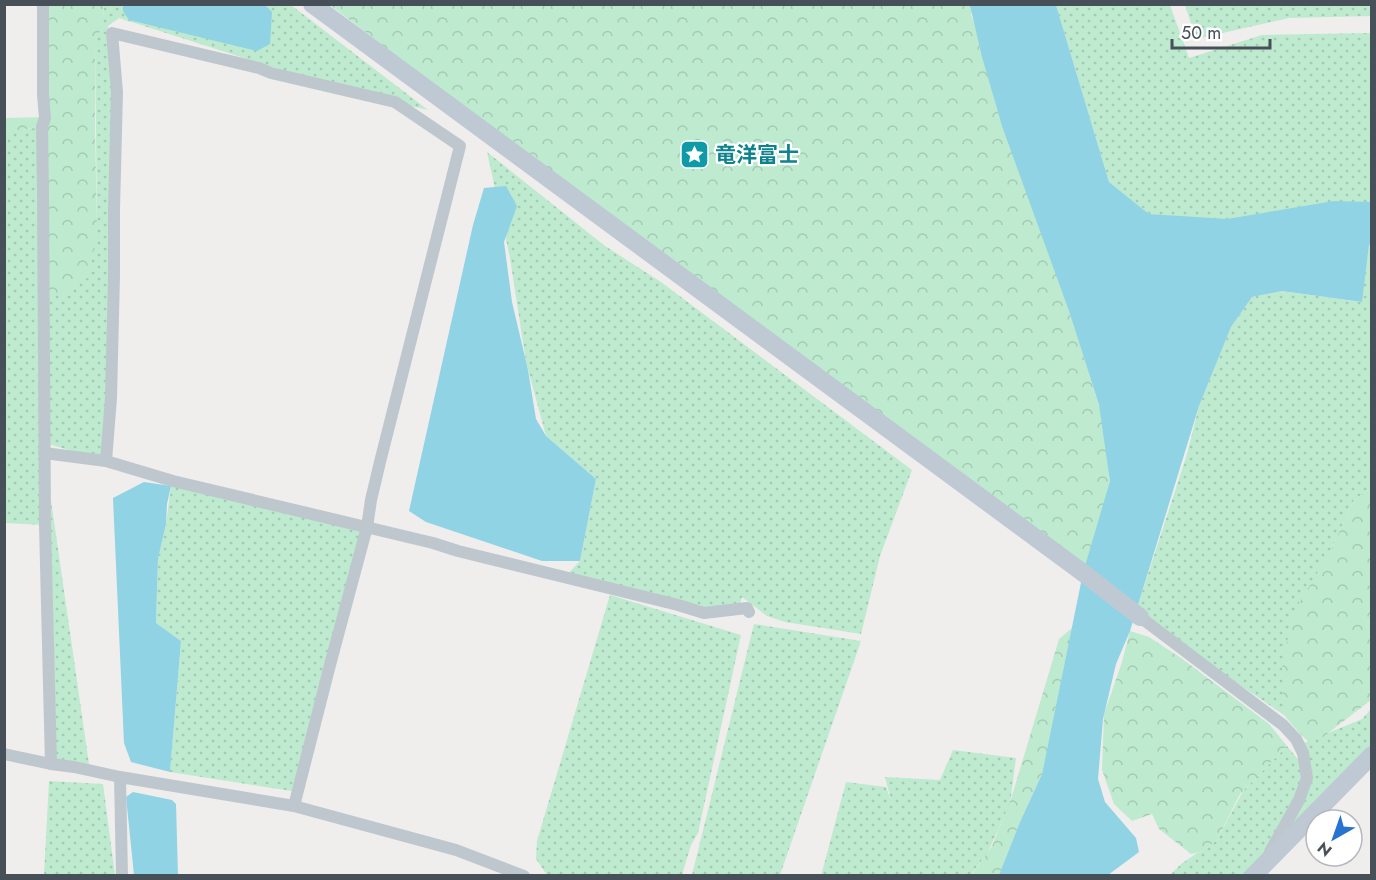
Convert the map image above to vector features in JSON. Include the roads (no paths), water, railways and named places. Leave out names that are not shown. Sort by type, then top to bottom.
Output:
[{"type":"street","points":[[43,4],[44,453],[51,764]]},
{"type":"street","points":[[312,4],[1083,573],[1282,725],[1296,738],[1303,753],[1307,778],[1299,800],[1257,872]]},
{"type":"street","points":[[106,461],[111,398],[117,92],[112,33],[395,102],[460,146],[380,462],[367,527],[294,806]]},
{"type":"street","points":[[44,453],[106,461],[173,481],[678,604],[704,613],[747,608],[749,612]]},
{"type":"street","points":[[4,754],[120,777],[294,806],[456,850],[524,876]]},
{"type":"street","points":[[1257,872],[1371,755]]},
{"type":"street","points":[[120,777],[122,876]]},
{"type":"water","points":[[123,5],[265,5],[272,12],[270,44],[257,51],[129,20],[123,11]]},
{"type":"water","points":[[970,5],[1056,5],[1109,182],[1149,214],[1227,219],[1334,201],[1371,202],[1371,244],[1369,245],[1362,302],[1282,291],[1252,297],[1231,327],[1199,406],[1130,631],[1116,664],[1103,719],[1098,779],[1105,802],[1136,838],[1139,852],[1108,875],[999,875],[1042,774],[1083,573],[1110,481],[1099,405],[1069,311],[1002,126]]},
{"type":"water","points":[[506,186],[517,206],[504,242],[512,302],[528,370],[536,419],[546,436],[596,479],[580,561],[542,561],[426,522],[409,511],[473,225],[484,188]]},
{"type":"water","points":[[144,482],[171,486],[158,559],[156,623],[181,641],[170,772],[131,762],[124,743],[113,498]]},
{"type":"water","points":[[133,792],[172,800],[176,804],[178,875],[134,875],[126,797]]},
{"type":"place","name":"竜洋富士","points":[[694,155]]}]
